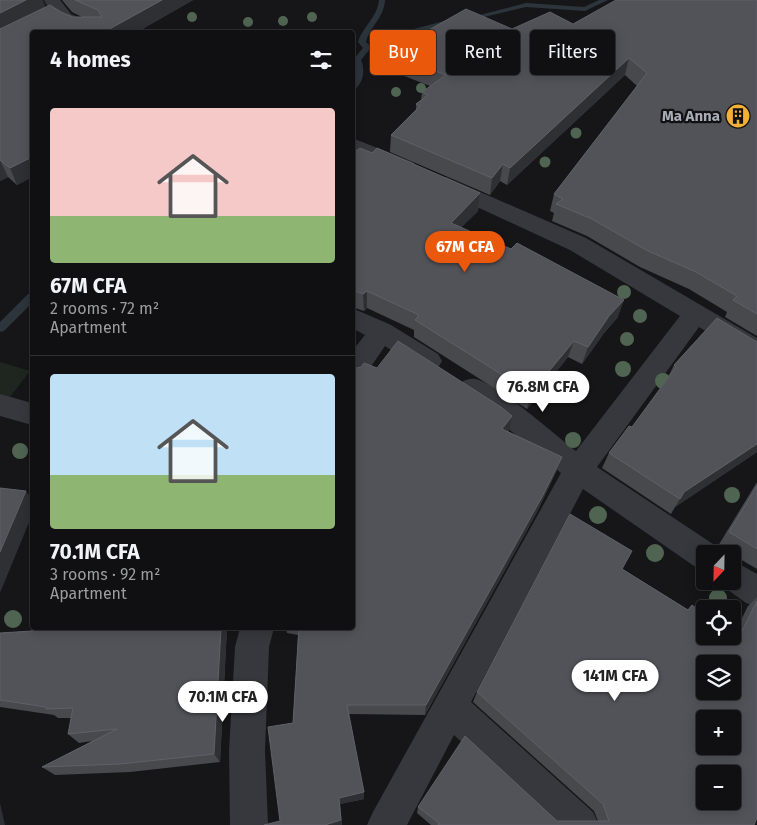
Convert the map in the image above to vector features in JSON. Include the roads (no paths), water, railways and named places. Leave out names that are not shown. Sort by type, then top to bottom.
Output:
[{"type":"street","points":[[40,20],[54,6],[63,18],[91,30]]},
{"type":"street","points":[[355,145],[578,244],[757,350]]},
{"type":"street","points":[[386,825],[578,470],[694,314]]},
{"type":"street","points":[[355,318],[382,332],[509,413],[578,470],[696,550]]},
{"type":"street","points":[[355,368],[382,332]]},
{"type":"street","points":[[0,405],[30,413]]},
{"type":"street","points":[[741,581],[757,592]]},
{"type":"street","points":[[249,825],[247,751],[252,647],[256,630]]},
{"type":"street","points":[[450,707],[580,825]]},
{"type":"waterway","points":[[367,48],[362,42],[367,31],[380,14],[382,0]]},
{"type":"waterway","points":[[468,19],[526,5],[585,9],[605,0]]},
{"type":"waterway","points":[[367,48],[392,43],[413,32],[452,21]]},
{"type":"waterway","points":[[355,85],[360,75],[360,67],[357,60],[367,48]]},
{"type":"waterway","points":[[0,328],[30,299]]},
{"type":"place","name":"Ma Anna","points":[[738,116]]}]
